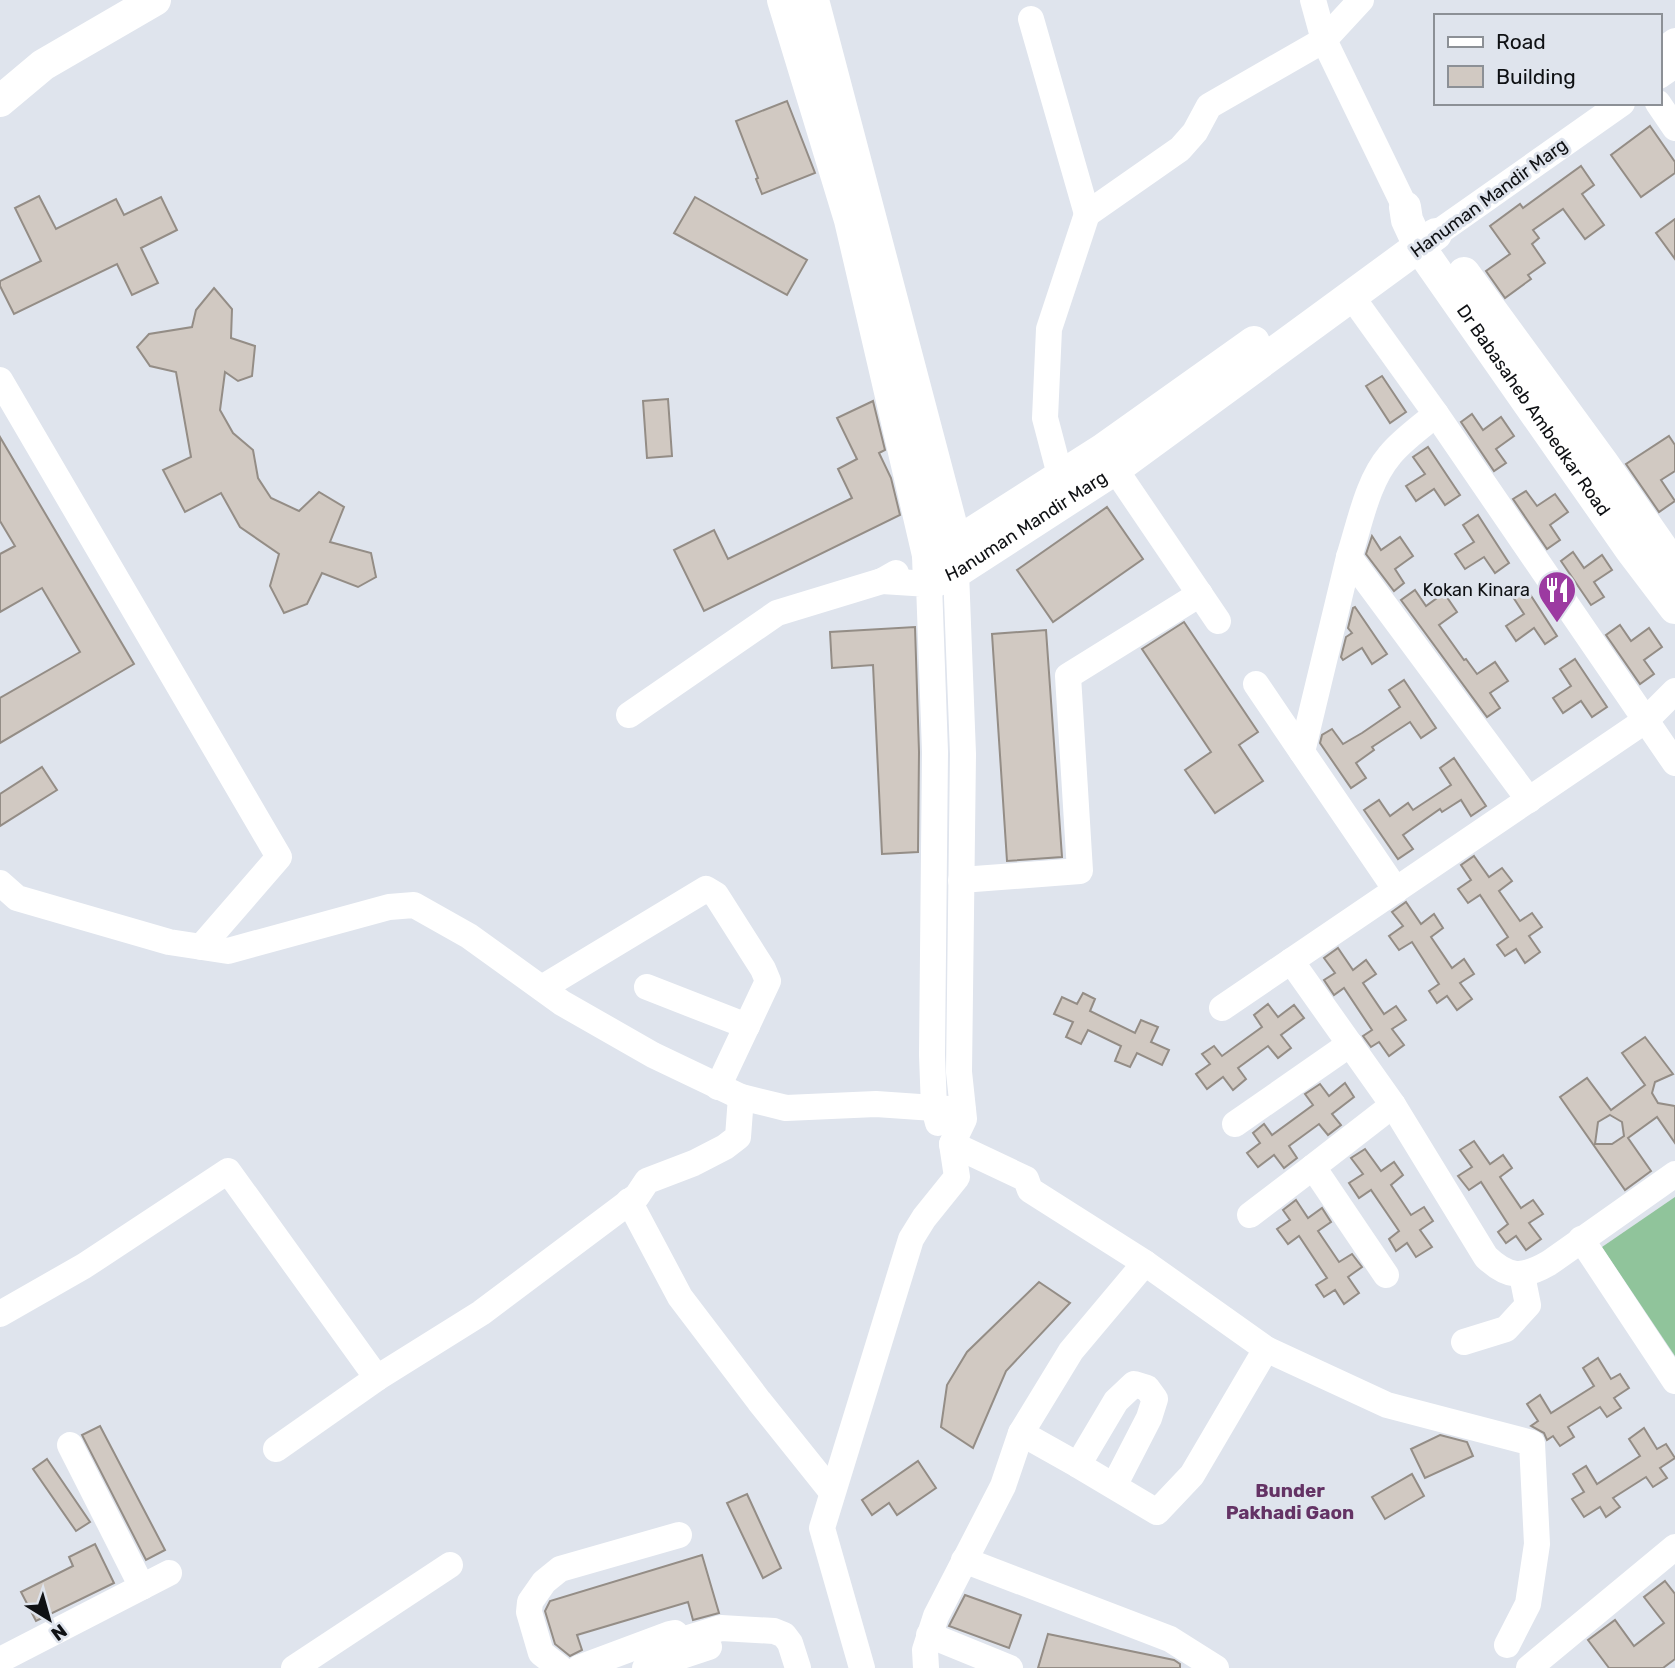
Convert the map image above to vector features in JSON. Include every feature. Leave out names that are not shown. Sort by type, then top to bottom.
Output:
[{"type":"main road","points":[[0,73],[58,31],[111,0]]},
{"type":"main road","points":[[0,101],[43,65],[155,0]]},
{"type":"main road","points":[[783,0],[850,220],[942,563]]},
{"type":"main road","points":[[813,0],[942,563]]},
{"type":"main road","name":"Hanuman Mandir Marg","points":[[1020,516],[1060,475],[1102,450],[1420,229]]},
{"type":"main road","name":"Hanuman Mandir Marg","points":[[942,563],[1020,516],[1115,469],[1352,297],[1420,229]]},
{"type":"main road","name":"Dr Babasaheb Ambedkar Road","points":[[1420,229],[1641,542],[1675,608]]},
{"type":"main road","name":"Dr Babasaheb Ambedkar Road","points":[[1641,542],[1675,567]]},
{"type":"street","name":"Dr Babasaheb Ambedkar Road","points":[[1314,0],[1324,40],[1420,229]]},
{"type":"street","points":[[1087,214],[1180,149],[1195,132],[1209,106],[1324,40],[1361,0]]},
{"type":"street","points":[[1031,19],[1087,214],[1049,329],[1045,418],[1060,475]]},
{"type":"street","points":[[1420,229],[1587,105]]},
{"type":"street","name":"Hanuman Mandir Marg","points":[[1420,229],[1619,105]]},
{"type":"street","points":[[1659,105],[1675,128]]},
{"type":"street","points":[[1352,297],[1436,414],[1675,763]]},
{"type":"street","points":[[0,380],[279,857],[201,947]]},
{"type":"street","points":[[1302,752],[1349,557],[1367,498],[1380,467],[1391,452],[1436,414]]},
{"type":"street","points":[[1115,469],[1218,621]]},
{"type":"street","points":[[1349,557],[1529,800]]},
{"type":"street","name":"Hanuman Mandir Marg","points":[[629,715],[777,613],[942,563]]},
{"type":"street","points":[[942,563],[963,754],[959,1072],[964,1119],[953,1148]]},
{"type":"street","points":[[857,1666],[822,1528],[911,1239],[957,1177],[953,1148],[936,1121],[934,1108],[932,992],[935,752],[942,563]]},
{"type":"street","points":[[961,880],[1080,871],[1068,676],[1200,594]]},
{"type":"street","points":[[1256,684],[1396,890]]},
{"type":"street","points":[[1222,1008],[1646,720],[1675,691]]},
{"type":"street","points":[[0,883],[17,898],[169,942],[228,951],[389,907],[414,905],[469,936],[562,1003],[653,1055],[729,1092],[786,1108],[907,1104],[963,1110]]},
{"type":"street","points":[[276,1449],[377,1378],[481,1313],[637,1196],[647,1181],[694,1163],[738,1137],[729,1092],[747,1026],[768,981],[716,895],[706,889],[542,988]]},
{"type":"street","points":[[1291,961],[1393,1105],[1486,1257],[1511,1274],[1522,1275],[1549,1263],[1675,1174]]},
{"type":"street","points":[[647,987],[747,1026]]},
{"type":"street","points":[[1236,1124],[1350,1044]]},
{"type":"street","points":[[1250,1215],[1393,1105]]},
{"type":"street","points":[[953,1148],[1026,1179],[1030,1190],[1145,1263],[1266,1349],[1387,1405],[1532,1443],[1537,1544],[1528,1604],[1507,1645]]},
{"type":"street","points":[[1313,1167],[1385,1275]]},
{"type":"street","points":[[0,1314],[84,1266],[228,1171],[377,1378]]},
{"type":"street","points":[[629,1201],[680,1297],[832,1493]]},
{"type":"street","points":[[1581,1239],[1675,1381]]},
{"type":"street","points":[[926,1668],[925,1650],[936,1616],[1003,1486],[1021,1433],[1071,1352],[1145,1263]]},
{"type":"street","points":[[1464,1342],[1506,1329],[1528,1305],[1522,1275]]},
{"type":"street","points":[[1021,1433],[1157,1512],[1192,1475],[1266,1349]]},
{"type":"street","points":[[1078,1465],[1116,1401],[1134,1384],[1147,1388],[1155,1399],[1149,1418],[1114,1486]]},
{"type":"street","points":[[69,1445],[142,1587]]},
{"type":"street","points":[[561,1668],[541,1653],[529,1612],[530,1602],[544,1581],[561,1569],[679,1535]]},
{"type":"street","points":[[1528,1668],[1675,1547]]},
{"type":"street","points":[[964,1560],[1170,1639],[1216,1668]]},
{"type":"street","points":[[294,1668],[329,1659],[450,1565]]},
{"type":"street","points":[[0,1660],[169,1573]]},
{"type":"street","points":[[579,1668],[670,1634],[675,1633],[682,1640],[721,1628],[774,1630],[784,1635],[790,1643],[798,1668]]},
{"type":"street","points":[[645,1668],[722,1642],[725,1634],[721,1628]]},
{"type":"street","points":[[929,1635],[1010,1668]]},
{"type":"green space","points":[[1675,1197],[1675,1356],[1602,1247]]},
{"type":"building","points":[[787,101],[815,173],[762,194],[736,121]]},
{"type":"building","points":[[1650,126],[1675,162],[1675,173],[1641,197],[1611,155]]},
{"type":"building","points":[[1581,166],[1594,185],[1582,194],[1604,225],[1585,239],[1563,209],[1533,230],[1539,238],[1532,244],[1545,263],[1528,275],[1531,279],[1505,298],[1486,271],[1510,254],[1490,226],[1520,204],[1523,208]]},
{"type":"building","points":[[39,196],[56,229],[116,199],[124,215],[161,197],[177,230],[141,248],[158,283],[132,295],[117,264],[14,314],[0,281],[41,261],[15,208]]},
{"type":"building","points":[[695,197],[807,260],[787,295],[674,233]]},
{"type":"building","points":[[1675,219],[1675,259],[1656,233]]},
{"type":"building","points":[[214,288],[232,309],[231,338],[255,346],[252,376],[238,381],[225,372],[220,410],[233,433],[253,450],[258,478],[271,498],[299,511],[319,492],[344,507],[330,542],[371,553],[376,577],[358,587],[322,573],[307,604],[284,613],[270,586],[279,554],[240,527],[221,493],[185,512],[163,470],[191,457],[176,372],[150,366],[137,347],[149,334],[192,327],[196,310]]},
{"type":"building","points":[[1382,376],[1406,412],[1390,423],[1366,386]]},
{"type":"building","points":[[668,399],[672,456],[647,458],[643,401]]},
{"type":"building","points":[[873,401],[885,450],[879,453],[891,478],[900,515],[704,611],[674,550],[714,530],[728,559],[852,498],[838,469],[857,459],[837,418]]},
{"type":"building","points":[[1472,414],[1483,430],[1501,417],[1514,436],[1496,449],[1506,463],[1494,471],[1461,422]]},
{"type":"building","points":[[1669,436],[1675,445],[1675,471],[1661,480],[1675,501],[1659,512],[1626,464]]},
{"type":"building","points":[[0,437],[134,664],[0,743],[0,698],[80,652],[42,588],[0,612],[0,554],[15,546],[0,521]]},
{"type":"building","points":[[1428,447],[1460,495],[1445,505],[1434,489],[1416,501],[1406,486],[1425,474],[1413,457]]},
{"type":"building","points":[[1526,491],[1537,506],[1555,494],[1568,512],[1550,525],[1560,540],[1547,549],[1513,499]]},
{"type":"building","points":[[1107,507],[1143,559],[1053,622],[1017,570]]},
{"type":"building","points":[[1478,515],[1509,563],[1495,573],[1484,557],[1465,569],[1455,554],[1474,542],[1463,525]]},
{"type":"building","points":[[1372,536],[1381,550],[1400,537],[1413,556],[1395,569],[1404,583],[1394,591],[1366,554]]},
{"type":"building","points":[[1573,552],[1584,568],[1602,555],[1612,570],[1594,582],[1604,597],[1591,605],[1561,561]]},
{"type":"building","points":[[1526,588],[1557,636],[1545,644],[1534,628],[1516,641],[1506,626],[1524,614],[1513,597]]},
{"type":"building","points":[[1415,590],[1426,606],[1444,593],[1457,612],[1439,625],[1464,660],[1466,659],[1477,674],[1495,662],[1508,681],[1490,693],[1500,708],[1487,717],[1401,600]]},
{"type":"building","points":[[1355,607],[1387,654],[1372,664],[1362,648],[1343,660],[1341,657],[1346,637],[1352,633],[1348,628]]},
{"type":"building","points":[[1184,622],[1258,732],[1239,745],[1263,781],[1215,813],[1185,770],[1211,752],[1142,649]]},
{"type":"building","points":[[1620,625],[1631,641],[1649,628],[1662,647],[1644,660],[1654,674],[1640,684],[1606,635]]},
{"type":"building","points":[[915,627],[919,752],[918,852],[882,854],[873,665],[832,668],[830,632]]},
{"type":"building","points":[[1046,630],[1062,857],[1007,861],[992,634]]},
{"type":"building","points":[[1575,659],[1607,707],[1592,717],[1581,701],[1563,713],[1553,698],[1571,686],[1560,669]]},
{"type":"building","points":[[1404,680],[1436,728],[1421,738],[1410,722],[1372,747],[1374,750],[1356,763],[1366,778],[1351,788],[1320,743],[1322,735],[1332,729],[1343,744],[1362,733],[1400,707],[1389,690]]},
{"type":"building","points":[[1454,758],[1486,806],[1471,816],[1461,800],[1442,812],[1440,809],[1403,835],[1413,849],[1398,859],[1364,810],[1379,800],[1390,816],[1408,803],[1413,810],[1451,785],[1440,768]]},
{"type":"building","points":[[42,767],[57,790],[0,826],[0,794]]},
{"type":"building","points":[[1474,856],[1489,877],[1502,868],[1512,881],[1499,891],[1520,921],[1532,913],[1542,927],[1529,936],[1540,952],[1525,963],[1516,949],[1505,956],[1497,945],[1508,937],[1480,895],[1468,903],[1458,889],[1471,880],[1461,865]]},
{"type":"building","points":[[1406,902],[1421,924],[1434,914],[1443,928],[1431,937],[1452,968],[1464,959],[1474,974],[1460,983],[1472,999],[1457,1010],[1447,996],[1437,1003],[1429,991],[1439,984],[1412,942],[1399,950],[1389,936],[1403,926],[1392,912]]},
{"type":"building","points":[[1338,948],[1353,970],[1366,960],[1376,974],[1363,983],[1384,1014],[1396,1006],[1406,1020],[1392,1029],[1404,1045],[1389,1056],[1379,1042],[1371,1047],[1363,1036],[1372,1030],[1344,988],[1334,995],[1324,980],[1335,973],[1324,958]]},
{"type":"building","points":[[1083,993],[1095,999],[1090,1011],[1135,1033],[1141,1020],[1158,1027],[1151,1042],[1169,1050],[1162,1065],[1137,1053],[1130,1067],[1115,1061],[1121,1046],[1088,1030],[1081,1044],[1066,1037],[1073,1022],[1054,1014],[1062,997],[1077,1004]]},
{"type":"building","points":[[1268,1004],[1278,1017],[1294,1005],[1304,1018],[1281,1035],[1291,1048],[1278,1058],[1268,1046],[1238,1068],[1246,1079],[1233,1090],[1223,1077],[1207,1089],[1196,1074],[1210,1064],[1202,1054],[1214,1046],[1222,1056],[1262,1027],[1254,1015]]},
{"type":"building","points":[[1645,1037],[1673,1074],[1655,1082],[1652,1093],[1658,1103],[1675,1106],[1675,1143],[1657,1117],[1628,1138],[1651,1171],[1625,1190],[1560,1097],[1587,1078],[1611,1110],[1645,1085],[1622,1053]],"holes":[[[1610,1115],[1622,1122],[1624,1136],[1612,1144],[1595,1144],[1598,1122]]]},
{"type":"building","points":[[1345,1083],[1354,1097],[1332,1114],[1341,1125],[1328,1135],[1319,1124],[1289,1146],[1297,1158],[1284,1168],[1274,1155],[1258,1167],[1247,1153],[1260,1143],[1253,1133],[1264,1124],[1272,1135],[1313,1105],[1305,1094],[1320,1084],[1329,1096]]},
{"type":"building","points":[[1474,1141],[1490,1164],[1503,1155],[1512,1168],[1500,1177],[1521,1208],[1533,1200],[1543,1214],[1529,1223],[1541,1239],[1526,1250],[1516,1236],[1506,1243],[1498,1232],[1508,1224],[1481,1182],[1469,1190],[1458,1176],[1472,1167],[1460,1150]]},
{"type":"building","points":[[1365,1149],[1381,1171],[1394,1162],[1403,1175],[1391,1185],[1411,1215],[1424,1207],[1433,1221],[1420,1230],[1432,1247],[1416,1257],[1407,1243],[1396,1251],[1389,1239],[1399,1231],[1371,1190],[1359,1198],[1349,1183],[1363,1174],[1351,1158]]},
{"type":"building","points":[[1296,1200],[1308,1218],[1322,1208],[1331,1222],[1318,1231],[1339,1262],[1352,1254],[1362,1267],[1348,1277],[1359,1293],[1344,1304],[1335,1290],[1324,1297],[1316,1285],[1327,1278],[1299,1236],[1288,1244],[1277,1229],[1290,1220],[1283,1210]]},
{"type":"building","points":[[1039,1282],[1070,1303],[1006,1371],[973,1448],[941,1427],[947,1385],[967,1352]]},
{"type":"building","points":[[1598,1358],[1611,1379],[1620,1374],[1629,1388],[1614,1398],[1621,1408],[1607,1417],[1600,1407],[1568,1427],[1574,1437],[1560,1446],[1553,1436],[1547,1440],[1544,1433],[1531,1426],[1538,1421],[1527,1404],[1540,1395],[1551,1413],[1594,1386],[1583,1368]]},
{"type":"building","points":[[100,1426],[165,1550],[146,1560],[82,1435]]},
{"type":"building","points":[[1644,1428],[1657,1449],[1666,1444],[1675,1458],[1660,1468],[1667,1478],[1653,1487],[1646,1477],[1613,1498],[1620,1507],[1606,1517],[1600,1507],[1584,1517],[1572,1499],[1584,1492],[1573,1474],[1586,1466],[1597,1484],[1640,1456],[1629,1439]]},
{"type":"building","points":[[1440,1435],[1467,1442],[1473,1456],[1425,1478],[1411,1449]]},
{"type":"building","points":[[47,1459],[90,1522],[76,1531],[33,1469]]},
{"type":"building","points":[[918,1461],[936,1488],[897,1515],[889,1503],[872,1515],[862,1500]]},
{"type":"building","points":[[1412,1474],[1424,1496],[1385,1519],[1372,1497]]},
{"type":"building","points":[[747,1494],[781,1568],[763,1578],[727,1503]]},
{"type":"building","points":[[95,1544],[114,1583],[36,1621],[21,1592],[73,1566],[69,1557]]},
{"type":"building","points":[[702,1555],[719,1613],[693,1620],[688,1602],[577,1635],[582,1650],[570,1656],[555,1644],[545,1611],[550,1601]]},
{"type":"building","points":[[1665,1581],[1675,1594],[1675,1659],[1663,1668],[1609,1668],[1588,1640],[1615,1620],[1634,1646],[1664,1623],[1644,1597]]},
{"type":"building","points":[[965,1595],[1021,1615],[1009,1648],[949,1626]]},
{"type":"building","points":[[1048,1634],[1174,1660],[1180,1664],[1180,1668],[1038,1668]]},
{"type":"place","name":"Kokan Kinara","points":[[1557,624]]},
{"type":"district","name":"Bunder Pakhadi Gaon","points":[[1290,1501]]}]
